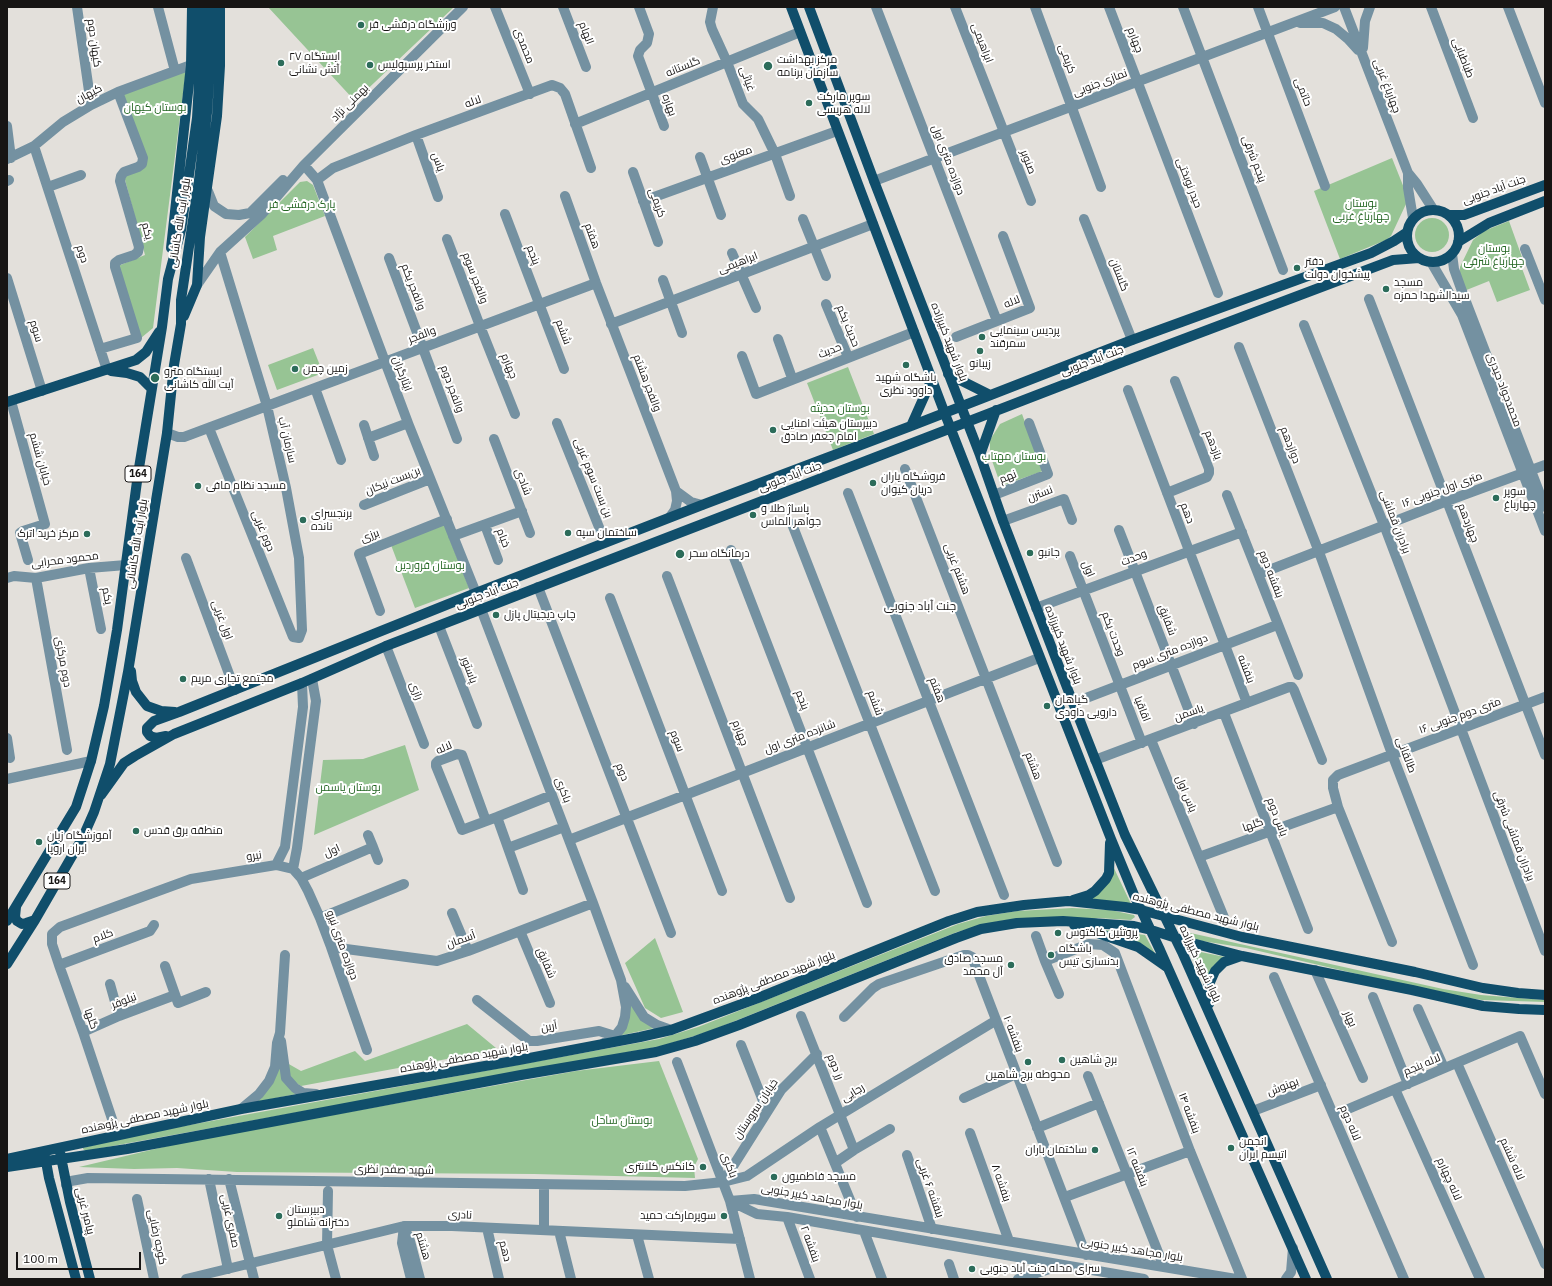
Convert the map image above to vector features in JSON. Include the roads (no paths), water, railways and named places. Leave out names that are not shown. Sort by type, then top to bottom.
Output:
[{"type":"main road","points":[[168,279],[191,65],[192,7]]},
{"type":"main road","name":"بلوار آیت الله کاشانی","points":[[7,921],[76,807],[91,761],[104,706],[116,638],[168,279],[181,230],[197,118],[201,7]]},
{"type":"main road","name":"بلوار آیت الله کاشانی","points":[[7,963],[35,920],[83,837],[100,795],[110,764],[133,640],[167,433],[174,365],[181,324],[181,300],[199,180],[207,113],[210,67],[211,7]]},
{"type":"main road","points":[[181,324],[197,285],[200,236],[208,190],[217,116],[220,66],[220,7]]},
{"type":"main road","points":[[791,7],[945,414],[1110,838],[1306,1279]]},
{"type":"main road","name":"بلوار شهید کبیرزاده","points":[[809,7],[960,407],[980,454],[1003,521],[1072,703],[1125,835],[1175,938],[1327,1279]]},
{"type":"main road","name":"جنت آباد جنوبی","points":[[1449,215],[1464,215],[1545,185]]},
{"type":"main road","points":[[1458,242],[1489,223],[1545,201]]},
{"type":"main road","points":[[1433,209],[1449,215],[1457,227],[1459,234],[1458,242],[1452,254],[1446,259],[1431,262],[1418,258],[1409,247],[1406,233],[1408,224],[1413,218],[1425,210],[1433,209]]},
{"type":"main road","name":"جنت آباد جنوبی","points":[[1406,233],[1394,241],[1371,252],[1132,340],[945,414],[702,504],[476,593],[154,721],[147,728],[147,732],[150,736],[156,738],[174,734],[312,679],[386,646],[966,421],[1393,260],[1418,258]]},
{"type":"main road","points":[[9,402],[136,360],[146,352],[162,327]]},
{"type":"main road","points":[[107,370],[127,372],[140,377],[151,388]]},
{"type":"main road","points":[[948,374],[990,395]]},
{"type":"main road","points":[[911,426],[932,379]]},
{"type":"main road","points":[[980,454],[996,410]]},
{"type":"main road","points":[[133,640],[131,666],[132,680],[136,692],[147,706],[168,712],[179,712]]},
{"type":"main road","points":[[100,795],[124,763],[174,734]]},
{"type":"main road","points":[[1068,901],[1089,895],[1100,888],[1106,879],[1109,873],[1110,838]]},
{"type":"main road","name":"بلوار شهید مصطفی پژوهنده","points":[[7,1167],[45,1157],[59,1148],[241,1109],[640,1037],[671,1030],[758,998],[956,919],[977,912],[1002,907],[1068,901],[1141,910],[1242,937],[1400,969],[1483,988],[1545,995]]},
{"type":"main road","points":[[16,907],[15,917],[17,921],[22,924],[26,924],[35,920]]},
{"type":"main road","points":[[1063,921],[1138,947],[1168,968]]},
{"type":"main road","name":"بلوار شهید مصطفی پژوهنده","points":[[7,1159],[45,1157],[61,1159],[134,1147],[514,1076],[656,1052],[695,1041],[739,1025],[981,929],[1017,923],[1063,921],[1134,926],[1242,956],[1483,1006],[1519,1010],[1545,1010]]},
{"type":"main road","points":[[7,951],[7,963]]},
{"type":"main road","points":[[1212,1020],[1207,989],[1212,977],[1219,966],[1224,962],[1242,956]]},
{"type":"main road","name":"پیامبر غربی","points":[[59,1148],[66,1185],[90,1279]]},
{"type":"main road","points":[[45,1157],[76,1279]]},
{"type":"street","name":"کیهان دوم","points":[[77,7],[91,106]]},
{"type":"street","points":[[158,7],[175,71]]},
{"type":"street","name":"بهمنی نژاد","points":[[197,285],[220,252],[262,214],[304,165],[463,7]]},
{"type":"street","name":"محمدی","points":[[495,7],[530,94]]},
{"type":"street","name":"الهام","points":[[563,7],[586,67]]},
{"type":"street","name":"بهاره","points":[[639,7],[649,34],[647,43],[640,50],[638,56],[664,126]]},
{"type":"street","name":"غیاثی","points":[[713,7],[710,22],[712,29],[728,62],[743,104],[758,119],[775,154],[790,196]]},
{"type":"street","name":"دوازده متری اول","points":[[876,7],[997,321]]},
{"type":"street","name":"ابراهیمی","points":[[955,7],[1004,132]]},
{"type":"street","name":"کریمی","points":[[1034,7],[1101,187]]},
{"type":"street","name":"چهارم","points":[[1109,7],[1138,81]]},
{"type":"street","name":"پنجم شرقی","points":[[1183,7],[1283,270]]},
{"type":"street","name":"حاتمی","points":[[1258,7],[1326,186]]},
{"type":"street","name":"نمازی جنوبی","points":[[874,181],[1335,7]]},
{"type":"street","name":"چهارباغ غربی","points":[[1344,7],[1408,173]]},
{"type":"street","points":[[1362,54],[1365,21],[1370,7]]},
{"type":"street","name":"طباطبایی","points":[[1431,7],[1473,118]]},
{"type":"street","points":[[1508,7],[1545,103]]},
{"type":"street","points":[[1295,23],[1323,23],[1330,26],[1348,39],[1362,54]]},
{"type":"street","name":"گلستانه","points":[[575,124],[800,32]]},
{"type":"street","name":"کیهان","points":[[9,158],[34,146],[63,122],[118,92],[191,65]]},
{"type":"street","name":"حیدر نوبختی","points":[[1138,81],[1218,293]]},
{"type":"street","name":"لاله","points":[[317,180],[333,168],[416,135],[552,85],[560,88],[565,94],[591,168]]},
{"type":"street","name":"یکم","points":[[100,349],[137,338],[114,267],[115,263],[119,260],[134,255],[138,252],[139,246],[120,181],[124,172],[142,164],[143,158],[118,92]]},
{"type":"street","points":[[7,126],[9,158]]},
{"type":"street","name":"معنوی","points":[[643,201],[837,131]]},
{"type":"street","name":"صنوبر","points":[[1004,132],[1031,201]]},
{"type":"street","name":"یاس","points":[[416,135],[438,196]]},
{"type":"street","name":"دوم","points":[[34,146],[107,370]]},
{"type":"street","points":[[700,157],[721,215]]},
{"type":"street","name":"بهمنی نژاد","points":[[208,190],[214,206],[226,214],[239,215],[250,213],[289,174],[304,165]]},
{"type":"street","name":"ایثارگران","points":[[304,165],[317,180],[408,423],[476,593]]},
{"type":"street","name":"کریمی","points":[[633,172],[658,242]]},
{"type":"street","points":[[1408,173],[1433,209]]},
{"type":"street","points":[[1408,173],[1408,188],[1413,218]]},
{"type":"street","points":[[48,187],[81,175]]},
{"type":"street","name":"هفتم","points":[[565,196],[596,283]]},
{"type":"street","name":"پنجم","points":[[504,214],[539,304]]},
{"type":"street","points":[[803,219],[826,276]]},
{"type":"street","name":"گلستان","points":[[1084,219],[1132,340]]},
{"type":"street","name":"ابراهیمی","points":[[611,324],[873,224]]},
{"type":"street","name":"لاله","points":[[956,337],[1030,308],[1004,236]]},
{"type":"street","name":"والفجر سوم","points":[[447,238],[480,326]]},
{"type":"street","points":[[1525,249],[1545,300]]},
{"type":"street","name":"سازمان آب","points":[[220,252],[267,406],[286,488],[299,558],[302,630],[299,638]]},
{"type":"street","points":[[732,253],[756,308]]},
{"type":"street","name":"محمدجواد حیدری","points":[[1452,254],[1454,269],[1527,472],[1545,531]]},
{"type":"street","name":"والفجر یکم","points":[[389,258],[423,348]]},
{"type":"street","name":"محمدجواد حیدری","points":[[1431,262],[1462,315],[1527,472],[1545,507]]},
{"type":"street","name":"سوم","points":[[7,278],[42,391]]},
{"type":"street","points":[[663,280],[682,333]]},
{"type":"street","name":"والفجر","points":[[167,433],[178,437],[184,437],[596,283]]},
{"type":"street","name":"والفجر هشتم","points":[[596,283],[676,491]]},
{"type":"street","name":"چهاردهم","points":[[1369,299],[1545,755]]},
{"type":"street","name":"ششم","points":[[539,304],[564,369]]},
{"type":"street","name":"حدیث یکم","points":[[826,304],[848,357]]},
{"type":"street","name":"برادران قماشی","points":[[1304,324],[1384,525],[1461,729]]},
{"type":"street","name":"چهارم","points":[[480,326],[515,414]]},
{"type":"street","name":"حدیث","points":[[742,356],[756,394],[792,378],[914,332]]},
{"type":"street","points":[[778,339],[792,378]]},
{"type":"street","name":"دوازدهم","points":[[1239,347],[1318,552]]},
{"type":"street","name":"والفجر دوم","points":[[423,348],[457,439]]},
{"type":"street","name":"یازدهم","points":[[1167,493],[1206,477],[1209,473],[1209,469],[1175,381]]},
{"type":"street","points":[[315,388],[341,460]]},
{"type":"street","name":"دهم","points":[[1128,390],[1224,644]]},
{"type":"street","name":"خیابان ششم","points":[[9,402],[45,524],[20,533],[28,560]]},
{"type":"street","points":[[368,438],[408,423]]},
{"type":"street","name":"بن بست سوم غربی","points":[[557,423],[605,542]]},
{"type":"street","name":"نهم","points":[[994,495],[1048,474],[1030,424]]},
{"type":"street","points":[[364,425],[374,456]]},
{"type":"street","name":"دوم غربی","points":[[209,428],[293,637],[299,638]]},
{"type":"street","name":"شادی","points":[[494,439],[530,533]]},
{"type":"street","name":"۱۶ متری اول جنوبی","points":[[1259,574],[1384,525],[1545,465]]},
{"type":"street","name":"هشتم غربی","points":[[906,469],[986,678]]},
{"type":"street","name":"بن‌بست نیکان","points":[[364,505],[430,479]]},
{"type":"street","points":[[676,491],[691,502],[702,504]]},
{"type":"street","points":[[670,517],[676,506],[676,491]]},
{"type":"street","name":"هفتم","points":[[848,493],[1004,895]]},
{"type":"street","points":[[1227,495],[1242,532]]},
{"type":"street","name":"نسترن","points":[[1003,521],[1064,499],[1072,520]]},
{"type":"street","points":[[453,536],[522,511]]},
{"type":"street","name":"برزی","points":[[380,611],[359,554],[447,519]]},
{"type":"street","name":"ششم","points":[[792,524],[935,891]]},
{"type":"street","name":"خیام","points":[[485,525],[498,560]]},
{"type":"street","points":[[1119,530],[1136,570]]},
{"type":"street","name":"وحدت","points":[[1036,608],[1242,532]]},
{"type":"street","name":"بنفشه دوم","points":[[1242,532],[1298,676]]},
{"type":"street","name":"پنجم","points":[[731,550],[867,903]]},
{"type":"street","name":"طالقانی","points":[[1318,552],[1392,754],[1473,965]]},
{"type":"street","name":"اول","points":[[1070,556],[1084,591]]},
{"type":"street","name":"اول غربی","points":[[186,558],[235,690]]},
{"type":"street","name":"محمود محرابی","points":[[9,576],[36,578],[89,568],[126,565]]},
{"type":"street","name":"یکم","points":[[89,568],[101,629]]},
{"type":"street","name":"شقایق","points":[[1136,570],[1194,724]]},
{"type":"street","name":"چهارم","points":[[667,576],[790,898]]},
{"type":"street","name":"دوم مرکزی","points":[[36,578],[66,750]]},
{"type":"street","name":"دوم","points":[[538,587],[671,933]]},
{"type":"street","name":"وحدت یکم","points":[[1084,591],[1119,684]]},
{"type":"street","name":"سوم","points":[[610,598],[722,891]]},
{"type":"street","name":"باکری","points":[[481,609],[621,980],[626,1007],[625,1017],[622,1027],[615,1036],[604,1043]]},
{"type":"street","name":"دوازده متری سوم","points":[[1072,703],[1171,664],[1278,625]]},
{"type":"street","name":"پاستور","points":[[439,626],[477,724]]},
{"type":"street","name":"بنفشه","points":[[1224,644],[1247,703]]},
{"type":"street","name":"رازی","points":[[386,646],[424,744]]},
{"type":"street","name":"شانزده متری اول","points":[[569,840],[1039,658]]},
{"type":"street","name":"هشتم","points":[[986,678],[1057,862]]},
{"type":"street","points":[[276,865],[293,869],[316,701],[312,679]]},
{"type":"street","name":"نیرو","points":[[60,927],[191,879],[276,865],[285,847],[303,707],[302,683]]},
{"type":"street","name":"اقاقیا","points":[[1119,684],[1147,741]]},
{"type":"street","name":"یاسمن","points":[[1095,760],[1292,687],[1322,760]]},
{"type":"street","name":"۱۶ متری دوم جنوبی","points":[[1338,807],[1333,788],[1333,780],[1338,775],[1545,697]]},
{"type":"street","name":"یاس دوم","points":[[1224,713],[1308,929]]},
{"type":"street","name":"برادران قماشی شرقی","points":[[1461,729],[1545,951]]},
{"type":"street","points":[[7,738],[10,758]]},
{"type":"street","name":"یاس اول","points":[[1147,741],[1225,920]]},
{"type":"street","name":"لاله","points":[[486,821],[462,754],[457,754],[438,761],[436,766],[462,830],[497,817],[552,795]]},
{"type":"street","points":[[7,779],[91,761]]},
{"type":"street","points":[[293,785],[305,786]]},
{"type":"street","points":[[1338,807],[1392,942]]},
{"type":"street","name":"گلها","points":[[1198,857],[1338,807]]},
{"type":"street","points":[[497,817],[523,890]]},
{"type":"street","points":[[508,848],[564,827]]},
{"type":"street","points":[[368,835],[378,860]]},
{"type":"street","name":"اول","points":[[301,878],[373,847]]},
{"type":"street","name":"دوازده متری نیرو","points":[[293,869],[301,878],[320,918],[367,1050]]},
{"type":"street","points":[[320,918],[404,884]]},
{"type":"street","name":"آسمان","points":[[331,947],[432,961],[442,960],[593,903]]},
{"type":"street","points":[[452,913],[468,951]]},
{"type":"street","name":"کلام","points":[[59,965],[150,931],[154,926]]},
{"type":"street","name":"گلها","points":[[60,927],[52,934],[52,944],[113,1122]]},
{"type":"street","name":"شقایق","points":[[520,931],[550,1004]]},
{"type":"street","points":[[1036,936],[1058,994]]},
{"type":"street","name":"بنفشه ۱۴","points":[[1045,961],[1089,944],[1103,945],[1115,953],[1190,1151],[1242,1279]]},
{"type":"street","points":[[285,955],[280,1033],[286,1078],[295,1088],[303,1093],[323,1095]]},
{"type":"street","name":"بنفشه ۱۰","points":[[844,1017],[873,988],[879,984],[968,955],[972,957],[995,1022],[1065,1197],[1086,1255]]},
{"type":"street","points":[[165,966],[178,1003],[206,992]]},
{"type":"street","name":"بهار","points":[[1315,970],[1363,1078]]},
{"type":"street","name":"لاله دوم","points":[[1274,977],[1404,1279]]},
{"type":"street","name":"باکری","points":[[621,980],[644,1016],[657,1025],[671,1030]]},
{"type":"street","points":[[110,984],[119,1016]]},
{"type":"street","name":"نیلوفر","points":[[83,1032],[119,1016],[175,995]]},
{"type":"street","points":[[1373,997],[1408,1084]]},
{"type":"street","name":"آرین","points":[[477,1000],[529,1041],[599,1031],[615,1036]]},
{"type":"street","points":[[1418,1009],[1444,1068]]},
{"type":"street","name":"رز دوم","points":[[801,1016],[854,1150]]},
{"type":"street","name":"رجایی","points":[[723,1182],[747,1176],[820,1127],[995,1022]]},
{"type":"street","points":[[241,1109],[252,1101],[269,1081],[275,1067],[277,1043],[280,1033]]},
{"type":"street","name":"لاله پنجم","points":[[1334,1115],[1520,1036],[1545,1094]]},
{"type":"street","points":[[741,1045],[767,1111]]},
{"type":"street","name":"خیابان سروستان","points":[[723,1182],[781,1090],[817,1054]]},
{"type":"street","name":"باکری","points":[[677,1062],[730,1201],[750,1279]]},
{"type":"street","name":"لاله ششم","points":[[1457,1063],[1545,1264]]},
{"type":"street","points":[[964,1098],[1016,1074]]},
{"type":"street","name":"بنفشه ۱۲","points":[[1088,1076],[1164,1267]]},
{"type":"street","name":"بهنوش","points":[[1253,1111],[1321,1085]]},
{"type":"street","name":"لاله چهارم","points":[[1395,1089],[1480,1279]]},
{"type":"street","points":[[1037,1128],[1099,1104]]},
{"type":"street","points":[[820,1127],[857,1217]]},
{"type":"street","points":[[835,1163],[890,1129]]},
{"type":"street","name":"بنفشه ۸","points":[[970,1133],[1009,1241]]},
{"type":"street","points":[[1065,1197],[1190,1151]]},
{"type":"street","name":"بنفشه ۶ غربی","points":[[907,1155],[932,1229]]},
{"type":"street","name":"شهید صفدر نظری","points":[[66,1185],[71,1181],[88,1178],[685,1186],[723,1182]]},
{"type":"street","name":"صفری غربی","points":[[209,1179],[228,1269]]},
{"type":"street","name":"صفری غربی","points":[[229,1179],[254,1279]]},
{"type":"street","points":[[544,1190],[544,1230]]},
{"type":"street","points":[[328,1191],[327,1245],[336,1279]]},
{"type":"street","name":"کوچه رضایی","points":[[137,1199],[154,1279]]},
{"type":"street","name":"بلوار مجاهد کبیر جنوبی","points":[[730,1201],[754,1199],[1236,1279]]},
{"type":"street","points":[[730,1201],[757,1214],[787,1217],[1064,1264],[1096,1275],[1144,1279]]},
{"type":"street","name":"بنفشه ۲","points":[[787,1217],[810,1279]]},
{"type":"street","name":"هشتم","points":[[404,1226],[402,1243],[411,1279]]},
{"type":"street","name":"هشتم","points":[[404,1226],[410,1241],[420,1279]]},
{"type":"street","name":"نادری","points":[[186,1279],[404,1226],[452,1226],[740,1239]]},
{"type":"street","name":"دهم","points":[[487,1228],[499,1279]]},
{"type":"street","points":[[559,1231],[571,1279]]},
{"type":"street","points":[[864,1231],[882,1279]]},
{"type":"street","points":[[637,1235],[649,1279]]},
{"type":"street","points":[[1286,1279],[1292,1272],[1293,1248]]},
{"type":"street","points":[[949,1264],[954,1279]]},
{"type":"street","points":[[1020,1279],[1064,1264]]},
{"type":"place","name":"ورزشگاه درفشی فر","points":[[361,25]]},
{"type":"place","name":"ایستگاه ۲۷ آتش نشانی","points":[[281,63]]},
{"type":"place","name":"استخر پرسپولیس","points":[[370,65]]},
{"type":"place","name":"مرکز بهداشت سازمان برنامه","points":[[768,66]]},
{"type":"place","name":"سوپر مارکت لاله هریسی","points":[[809,103]]},
{"type":"place","name":"دفتر پیشخوان دولت","points":[[1297,268]]},
{"type":"place","name":"مسجد سیدالشهدا حمزه","points":[[1386,289]]},
{"type":"place","name":"پردیس سینمایی سمرقند","points":[[982,337]]},
{"type":"place","name":"زیبانو","points":[[980,351]]},
{"type":"place","name":"باشگاه شهید داوود نظری","points":[[906,365]]},
{"type":"place","name":"زمین چمن","points":[[295,369]]},
{"type":"place","name":"ایستگاه مترو آیت الله کاشانی","points":[[155,378]]},
{"type":"place","name":"دبیرستان هیئت امنایی امام جعفر صادق","points":[[773,430]]},
{"type":"place","name":"فروشگاه یاران دریان کیوان","points":[[873,483]]},
{"type":"place","name":"مسجد نظام مافی","points":[[198,486]]},
{"type":"place","name":"سوپر چهارباغ","points":[[1496,498]]},
{"type":"place","name":"پاساژ طلا و جواهر الماس","points":[[753,515]]},
{"type":"place","name":"برنجسرای نانده","points":[[303,520]]},
{"type":"place","name":"ساختمان سپه","points":[[568,533]]},
{"type":"place","name":"مرکز خرید اترک","points":[[87,534]]},
{"type":"place","name":"جانبو","points":[[1030,553]]},
{"type":"place","name":"درمانگاه سحر","points":[[680,554]]},
{"type":"place","name":"چاپ دیجیتال پازل","points":[[496,615]]},
{"type":"place","name":"مجتمع تجاری مریم","points":[[183,679]]},
{"type":"place","name":"گیاهان دارویی داودی","points":[[1047,706]]},
{"type":"place","name":"منطقه برق قدس","points":[[136,831]]},
{"type":"place","name":"آموزشگاه زبان ایران اروپا","points":[[39,842]]},
{"type":"place","name":"پروتئین کاکتوس","points":[[1058,933]]},
{"type":"place","name":"باشگاه بدنسازی تیس","points":[[1051,955]]},
{"type":"place","name":"مسجد صادق آل محمد","points":[[1011,965]]},
{"type":"place","name":"برج شاهین","points":[[1062,1060]]},
{"type":"place","name":"محوطه برج شاهین","points":[[1028,1062]]},
{"type":"place","name":"انجمن اتیسم ایران","points":[[1231,1148]]},
{"type":"place","name":"ساختمان باران","points":[[1095,1150]]},
{"type":"place","name":"کانکس کلانتری","points":[[703,1167]]},
{"type":"place","name":"مسجد فاطمیون","points":[[774,1177]]},
{"type":"place","name":"دبیرستان دخترانه شاملو","points":[[279,1216]]},
{"type":"place","name":"سوپرمارکت حمید","points":[[724,1216]]},
{"type":"place","name":"سرای محله جنت آباد جنوبی","points":[[972,1269]]},
{"type":"district","name":"جنت‌ آباد جنوبی","points":[[920,607]]},
{"type":"park label","name":"بوستان کیهان","points":[[155,108]]},
{"type":"park label","name":"پارک درفشی فر","points":[[302,205]]},
{"type":"park label","name":"بوستان چهارباغ غربی","points":[[1361,210]]},
{"type":"park label","name":"بوستان چهارباغ شرقی","points":[[1494,255]]},
{"type":"park label","name":"بوستان حدیثه","points":[[840,409]]},
{"type":"park label","name":"بوستان مهتاب","points":[[1014,457]]},
{"type":"park label","name":"بوستان فروردین","points":[[430,566]]},
{"type":"park label","name":"بوستان یاسمن","points":[[348,788]]},
{"type":"park label","name":"بوستان ساحل","points":[[622,1121]]}]
